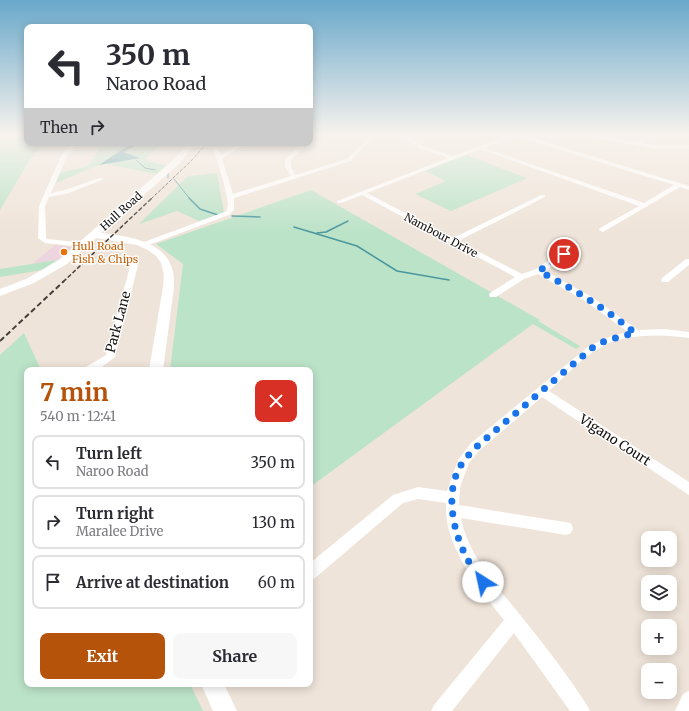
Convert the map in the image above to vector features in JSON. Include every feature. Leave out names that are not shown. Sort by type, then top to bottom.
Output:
[{"type":"main road","name":"Hull Road","points":[[0,293],[30,281],[51,270],[83,245],[170,167]]},
{"type":"main road","points":[[94,235],[127,239],[143,244],[160,255],[168,268],[169,275],[156,367]]},
{"type":"main road","points":[[213,687],[225,711]]},
{"type":"street","points":[[59,167],[42,206],[43,239],[44,241],[83,245]]},
{"type":"street","points":[[143,244],[228,214],[232,209],[230,197],[221,167]]},
{"type":"street","points":[[289,167],[294,177]]},
{"type":"street","points":[[230,197],[324,167]]},
{"type":"street","points":[[339,202],[430,167]]},
{"type":"street","points":[[536,167],[644,205]]},
{"type":"street","points":[[622,167],[689,188]]},
{"type":"street","points":[[46,196],[67,192],[101,179]]},
{"type":"street","points":[[603,230],[679,185]]},
{"type":"street","name":"Nambour Drive","points":[[362,194],[521,277]]},
{"type":"street","points":[[452,241],[543,196]]},
{"type":"street","points":[[493,296],[521,277],[539,271],[576,246]]},
{"type":"street","points":[[664,280],[689,261]]},
{"type":"street","name":"Park Lane","points":[[95,367],[110,358],[134,265]]},
{"type":"street","points":[[539,271],[587,297],[635,333]]},
{"type":"street","points":[[581,711],[544,658],[468,561],[457,533],[451,504],[454,482],[462,463],[471,452],[592,348],[607,340],[635,333],[661,332],[689,335]]},
{"type":"street","name":"Vigano Court","points":[[541,391],[689,489]]},
{"type":"street","points":[[313,570],[398,499],[411,492],[422,492],[451,504],[566,528]]},
{"type":"street","points":[[440,711],[514,620]]},
{"type":"street","points":[[684,711],[689,700]]},
{"type":"shaded area","points":[[55,245],[72,247],[57,260],[32,264]]},
{"type":"green space","points":[[0,167],[25,167],[0,210]]},
{"type":"green space","points":[[83,167],[93,167],[56,183],[60,173]]},
{"type":"green space","points":[[122,167],[165,167],[156,174]]},
{"type":"green space","points":[[435,167],[499,167],[527,178],[451,211],[415,194],[446,181],[425,171]]},
{"type":"green space","points":[[217,173],[224,213],[199,221],[177,211],[139,224],[188,176]]},
{"type":"green space","points":[[311,190],[540,320],[538,321],[580,346],[576,349],[533,324],[313,485],[313,367],[170,367],[183,264],[156,244]]},
{"type":"green space","points":[[57,260],[42,270],[0,277],[0,269]]},
{"type":"green space","points":[[24,333],[40,367],[24,367],[24,687],[191,687],[203,711],[0,711],[0,355]]},
{"type":"waterway","points":[[144,167],[155,170]]},
{"type":"waterway","points":[[168,173],[168,178]]},
{"type":"waterway","points":[[174,179],[190,199]]},
{"type":"waterway","points":[[190,199],[200,209],[218,215]]},
{"type":"waterway","points":[[232,216],[260,217]]},
{"type":"waterway","points":[[317,233],[326,232],[348,221]]},
{"type":"waterway","points":[[294,227],[357,246],[397,271],[449,280]]},
{"type":"railway","points":[[151,199],[184,167]]},
{"type":"railway","points":[[63,282],[152,198]]},
{"type":"railway","points":[[0,341],[64,281]]},
{"type":"place","name":"Hull Road Fish & Chips","points":[[64,252]]},
{"type":"route","points":[[483,582],[468,561],[457,533],[452,510],[451,498],[454,482],[462,463],[475,448],[592,348],[607,340],[635,333],[609,312],[582,294],[539,271],[564,254]]}]
